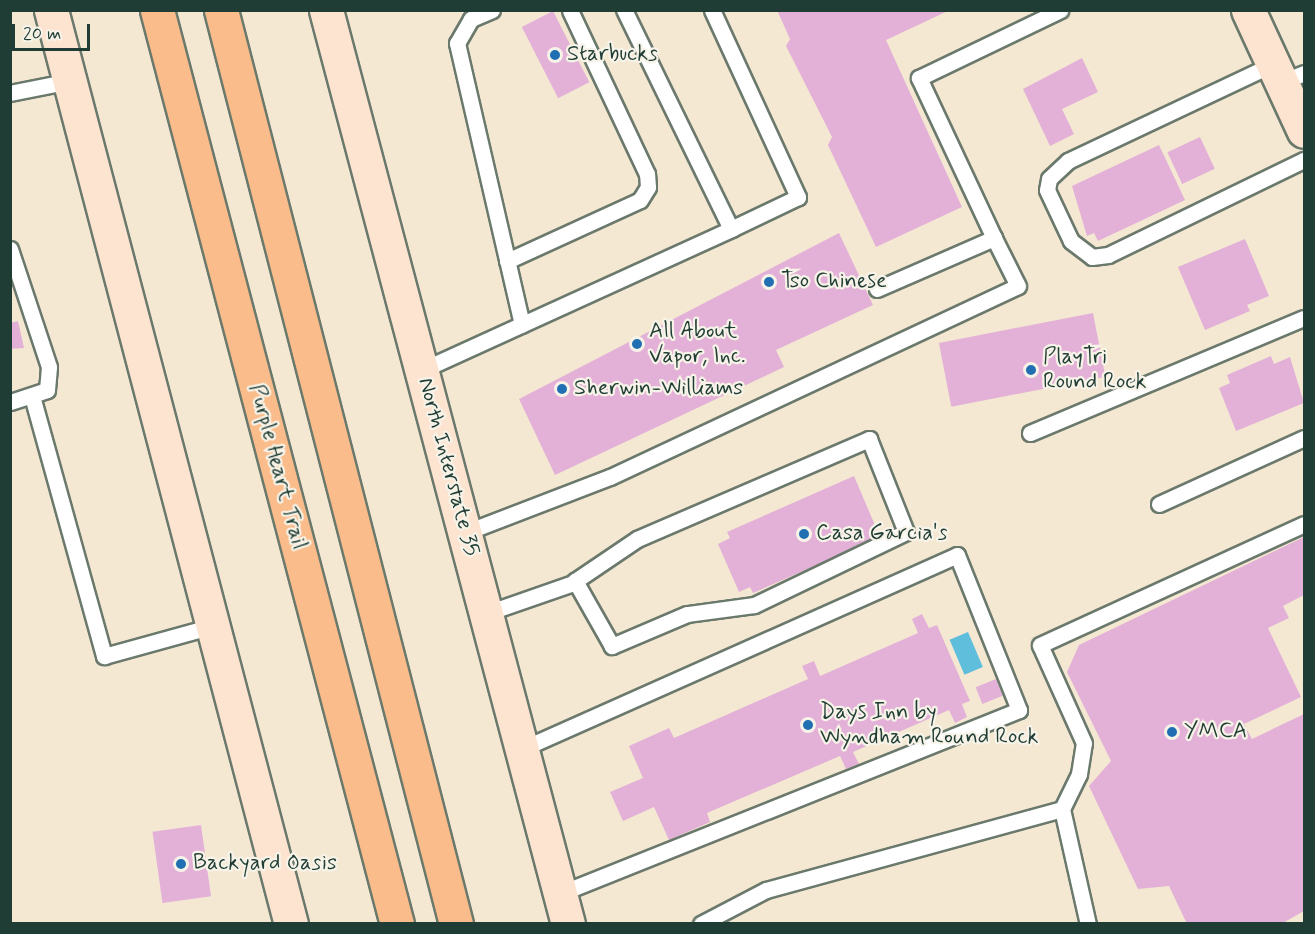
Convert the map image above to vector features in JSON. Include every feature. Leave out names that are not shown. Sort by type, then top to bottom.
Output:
[{"type":"highway","name":"Purple Heart Trail","points":[[158,10],[397,924]]},
{"type":"highway","points":[[221,10],[456,924]]},
{"type":"main road","points":[[51,10],[209,627],[291,924]]},
{"type":"main road","name":"North Interstate 35","points":[[326,10],[565,908]]},
{"type":"main road","points":[[1248,10],[1286,73],[1305,130]]},
{"type":"lane","points":[[492,10],[471,19],[457,43],[522,325]]},
{"type":"lane","points":[[507,261],[640,200],[648,188],[647,174],[570,10]]},
{"type":"lane","points":[[624,10],[731,229]]},
{"type":"lane","points":[[422,370],[798,197],[712,10]]},
{"type":"lane","points":[[464,533],[610,477],[1018,286],[919,78],[1060,10]]},
{"type":"lane","points":[[1286,73],[1068,161],[1049,178],[1047,190],[1071,241],[1092,257],[1108,255],[1305,160]]},
{"type":"lane","points":[[10,93],[70,81]]},
{"type":"lane","points":[[877,289],[994,238]]},
{"type":"lane","points":[[10,249],[49,367],[47,390],[10,402]]},
{"type":"lane","points":[[1030,432],[1305,318]]},
{"type":"lane","points":[[32,396],[104,656],[209,627]]},
{"type":"lane","points":[[1159,504],[1305,438]]},
{"type":"lane","points":[[487,613],[575,581],[638,539],[869,439],[906,532],[754,605],[687,614],[612,645],[575,581]]},
{"type":"lane","points":[[1088,924],[1062,810],[1079,774],[1084,743],[1040,645],[1305,524]]},
{"type":"lane","points":[[524,748],[957,555],[1019,710],[565,908]]},
{"type":"lane","points":[[701,924],[766,890],[1062,810]]},
{"type":"water","points":[[968,632],[983,667],[964,675],[950,640]]},
{"type":"building","points":[[777,10],[950,10],[886,40],[962,207],[876,247],[828,145],[832,137],[786,46],[790,39]]},
{"type":"building","name":"Starbucks","points":[[553,11],[589,82],[558,98],[522,27]]},
{"type":"building","points":[[1082,58],[1098,92],[1062,109],[1074,134],[1050,146],[1023,89]]},
{"type":"building","points":[[1200,137],[1215,169],[1182,184],[1167,152]]},
{"type":"building","points":[[1159,145],[1185,200],[1098,241],[1094,233],[1087,236],[1072,186]]},
{"type":"building","points":[[839,233],[873,305],[776,350],[784,367],[555,475],[519,399]]},
{"type":"building","points":[[1245,239],[1269,296],[1247,305],[1250,311],[1205,330],[1178,267]]},
{"type":"building","name":"PlayTri Round Rock","points":[[1093,313],[1105,377],[951,407],[939,343]]},
{"type":"building","points":[[18,321],[24,348],[10,349],[10,323]]},
{"type":"building","points":[[1271,356],[1274,364],[1290,357],[1304,403],[1236,431],[1219,388],[1230,383],[1227,375]]},
{"type":"building","name":"Casa Garcia's","points":[[854,476],[880,537],[753,593],[750,587],[739,592],[718,544],[730,538],[727,532]]},
{"type":"building","name":"YMCA","points":[[1304,537],[1304,595],[1283,606],[1289,618],[1268,628],[1301,697],[1244,724],[1252,739],[1304,714],[1304,911],[1281,924],[1187,924],[1169,886],[1138,889],[1089,786],[1111,761],[1067,672],[1079,645]]},
{"type":"building","name":"Days Inn by Wyndham Round Rock","points":[[922,614],[929,628],[937,625],[970,701],[962,704],[967,717],[955,723],[949,710],[853,752],[859,764],[846,769],[840,756],[707,813],[710,822],[669,840],[654,807],[623,821],[610,792],[643,778],[629,746],[669,728],[674,738],[808,679],[802,666],[814,661],[820,676],[918,633],[912,619]]},
{"type":"building","points":[[996,679],[1003,696],[982,704],[976,687]]},
{"type":"building","name":"Backyard Oasis","points":[[201,825],[211,896],[162,903],[152,832]]},
{"type":"place","name":"Starbucks","points":[[555,55]]},
{"type":"place","name":"Tso Chinese","points":[[769,282]]},
{"type":"place","name":"All About Vapor, Inc.","points":[[637,344]]},
{"type":"place","name":"PlayTri Round Rock","points":[[1031,370]]},
{"type":"place","name":"Sherwin-Williams","points":[[562,389]]},
{"type":"place","name":"Casa Garcia's","points":[[804,534]]},
{"type":"place","name":"Days Inn by Wyndham Round Rock","points":[[808,725]]},
{"type":"place","name":"YMCA","points":[[1172,732]]},
{"type":"place","name":"Backyard Oasis","points":[[181,864]]}]
